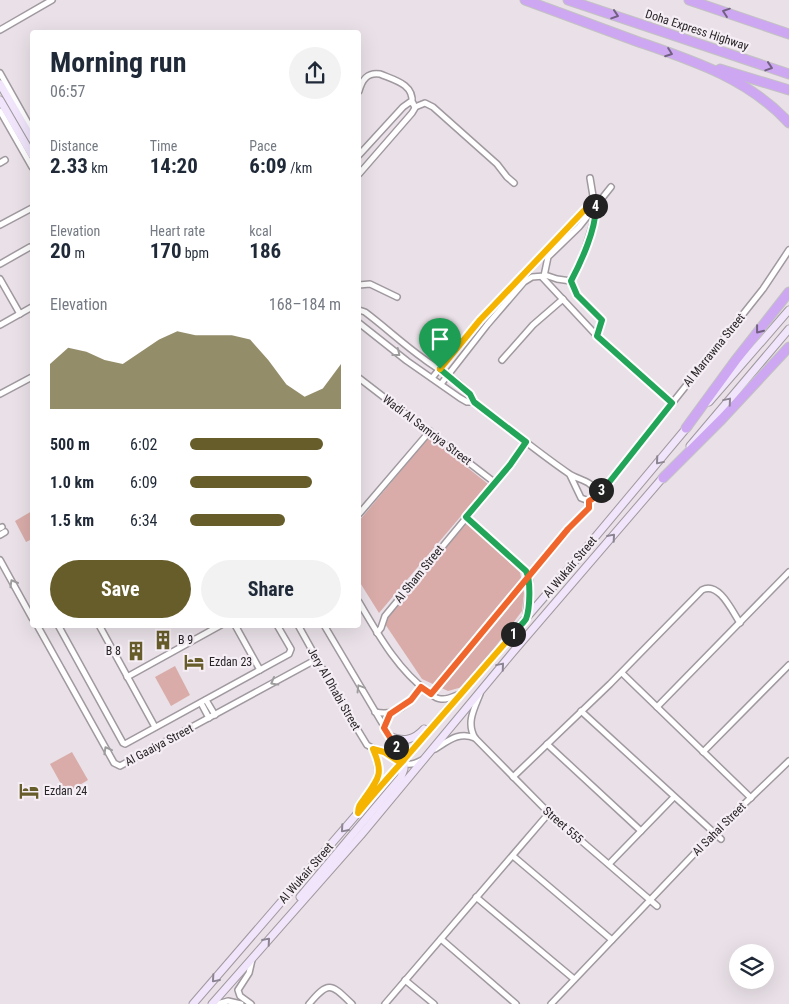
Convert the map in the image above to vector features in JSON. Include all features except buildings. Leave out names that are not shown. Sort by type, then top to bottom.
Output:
[{"type":"highway","points":[[525,0],[703,65],[789,90]]},
{"type":"highway","name":"Doha Express Highway","points":[[568,0],[789,74]]},
{"type":"highway","name":"Doha Express Highway","points":[[690,0],[789,34]]},
{"type":"highway","points":[[703,65],[752,90],[781,113],[789,122]]},
{"type":"highway","points":[[686,428],[735,360],[789,292]]},
{"type":"highway","points":[[663,478],[722,419],[789,347]]},
{"type":"main road","points":[[0,84],[30,136]]},
{"type":"main road","points":[[0,100],[30,151]]},
{"type":"main road","points":[[19,144],[30,152]]},
{"type":"main road","name":"Al Wukair Street","points":[[193,1004],[526,619],[686,428],[789,310]]},
{"type":"main road","name":"Al Wukair Street","points":[[212,1004],[361,835],[431,753],[482,689],[789,329]]},
{"type":"main road","points":[[389,736],[401,740],[412,739],[418,736],[430,722],[438,719]]},
{"type":"main road","points":[[358,813],[358,807],[376,782],[378,775],[379,764],[373,749]]},
{"type":"main road","points":[[287,918],[292,906],[300,896],[401,777],[403,762]]},
{"type":"street","points":[[0,30],[52,0]]},
{"type":"street","points":[[0,73],[30,126]]},
{"type":"street","points":[[361,84],[366,77],[375,73],[380,74],[409,88],[413,105],[412,113],[361,172]]},
{"type":"street","points":[[361,153],[403,107],[425,103],[433,107],[497,164],[514,183]]},
{"type":"street","points":[[0,111],[30,163]]},
{"type":"street","points":[[590,178],[596,214],[584,252],[571,281],[577,295],[602,320],[597,336]]},
{"type":"street","points":[[543,276],[550,255],[595,208],[611,188]]},
{"type":"street","points":[[432,378],[480,320],[594,200]]},
{"type":"street","points":[[0,226],[30,209]]},
{"type":"street","points":[[0,264],[30,247]]},
{"type":"street","name":"Al Marrawna Street","points":[[431,694],[568,529],[589,508],[589,501],[594,498],[596,492],[607,485],[763,289],[789,250]]},
{"type":"street","points":[[543,276],[597,336],[672,403]]},
{"type":"street","points":[[441,384],[487,325],[524,282],[532,277],[543,276],[571,281]]},
{"type":"street","points":[[0,279],[20,314]]},
{"type":"street","points":[[361,285],[370,284],[397,297]]},
{"type":"street","points":[[502,360],[533,325],[563,300]]},
{"type":"street","points":[[0,325],[30,309]]},
{"type":"street","points":[[361,311],[425,360],[449,375],[470,394],[474,402],[526,442],[570,475],[591,484],[596,492]]},
{"type":"street","points":[[361,325],[460,398],[467,402],[474,402]]},
{"type":"street","points":[[0,393],[30,378]]},
{"type":"street","name":"Wadi Al Samriya Street","points":[[361,383],[430,431],[494,482]]},
{"type":"street","points":[[361,512],[430,431]]},
{"type":"street","name":"Al Sham Street","points":[[377,633],[385,616],[510,465],[526,442]]},
{"type":"street","points":[[570,475],[581,498],[589,501]]},
{"type":"street","points":[[466,517],[524,569],[529,577],[526,619]]},
{"type":"street","points":[[0,560],[30,614]]},
{"type":"street","points":[[658,707],[789,572]]},
{"type":"street","points":[[513,777],[622,672],[705,588],[717,590],[740,623]]},
{"type":"street","points":[[361,605],[377,633],[400,665],[421,687],[438,699],[443,700],[460,694]]},
{"type":"street","name":"Al Gaaiya Street","points":[[39,628],[115,764],[122,766],[317,659]]},
{"type":"street","points":[[60,628],[122,742],[126,744],[291,652],[279,628]]},
{"type":"street","points":[[101,628],[155,727]]},
{"type":"street","points":[[127,677],[216,628]]},
{"type":"street","points":[[237,628],[260,670]]},
{"type":"street","name":"Jery Al Dhabi Street","points":[[300,628],[367,744],[373,749],[384,752],[403,762]]},
{"type":"street","name":"Jery Al Dhabi Street","points":[[326,628],[403,762]]},
{"type":"street","points":[[703,752],[789,665]]},
{"type":"street","points":[[622,672],[751,798]]},
{"type":"street","points":[[384,728],[390,714],[411,700],[421,687]]},
{"type":"street","points":[[475,738],[470,721],[482,689]]},
{"type":"street","points":[[203,701],[212,717]]},
{"type":"street","points":[[375,712],[390,714]]},
{"type":"street","points":[[581,712],[721,839]]},
{"type":"street","points":[[403,762],[414,764],[457,736],[468,735],[475,738]]},
{"type":"street","name":"Street 555","points":[[475,738],[550,813],[657,906]]},
{"type":"street","points":[[547,744],[640,831]]},
{"type":"street","name":"Al Sahal Street","points":[[551,1004],[714,833],[789,761]]},
{"type":"street","points":[[609,864],[674,797]]},
{"type":"street","points":[[384,1004],[550,813]]},
{"type":"street","points":[[513,856],[612,940]]},
{"type":"street","points":[[476,897],[574,980]]},
{"type":"street","points":[[441,939],[516,1004]]},
{"type":"street","points":[[251,1004],[241,998],[238,990],[250,973],[252,958]]},
{"type":"street","points":[[405,980],[434,1004]]},
{"type":"street","points":[[309,1004],[320,990],[329,987],[336,989],[352,1004]]},
{"type":"street","points":[[217,1004],[228,1001],[241,1004]]},
{"type":"shaded area","points":[[429,437],[488,484],[379,613],[361,584],[361,519]]},
{"type":"shaded area","points":[[30,512],[30,540],[26,542],[15,521]]},
{"type":"shaded area","points":[[467,523],[520,572],[524,593],[522,611],[466,686],[448,691],[422,679],[383,621]]},
{"type":"shaded area","points":[[175,666],[190,695],[171,706],[155,677]]},
{"type":"shaded area","points":[[72,752],[88,780],[66,793],[50,764]]},
{"type":"place","name":"B 9","points":[[163,640]]},
{"type":"place","name":"B 8","points":[[136,651]]},
{"type":"place","name":"Ezdan 23","points":[[194,662]]},
{"type":"place","name":"Ezdan 24","points":[[29,791]]},
{"type":"route","points":[[440,369],[470,394],[474,402],[526,442],[510,465],[466,517],[528,574],[529,577],[530,581],[526,619],[438,719],[404,760],[401,763],[384,752],[373,749],[380,768],[376,782],[358,807],[358,813],[404,760],[384,728],[390,714],[411,700],[421,687],[431,694],[529,577],[568,529],[589,508],[589,501],[594,498],[596,492],[602,490],[607,485],[672,403],[597,336],[602,320],[580,299],[574,289],[571,281],[581,262],[596,214],[594,200],[480,320],[440,369]]}]
